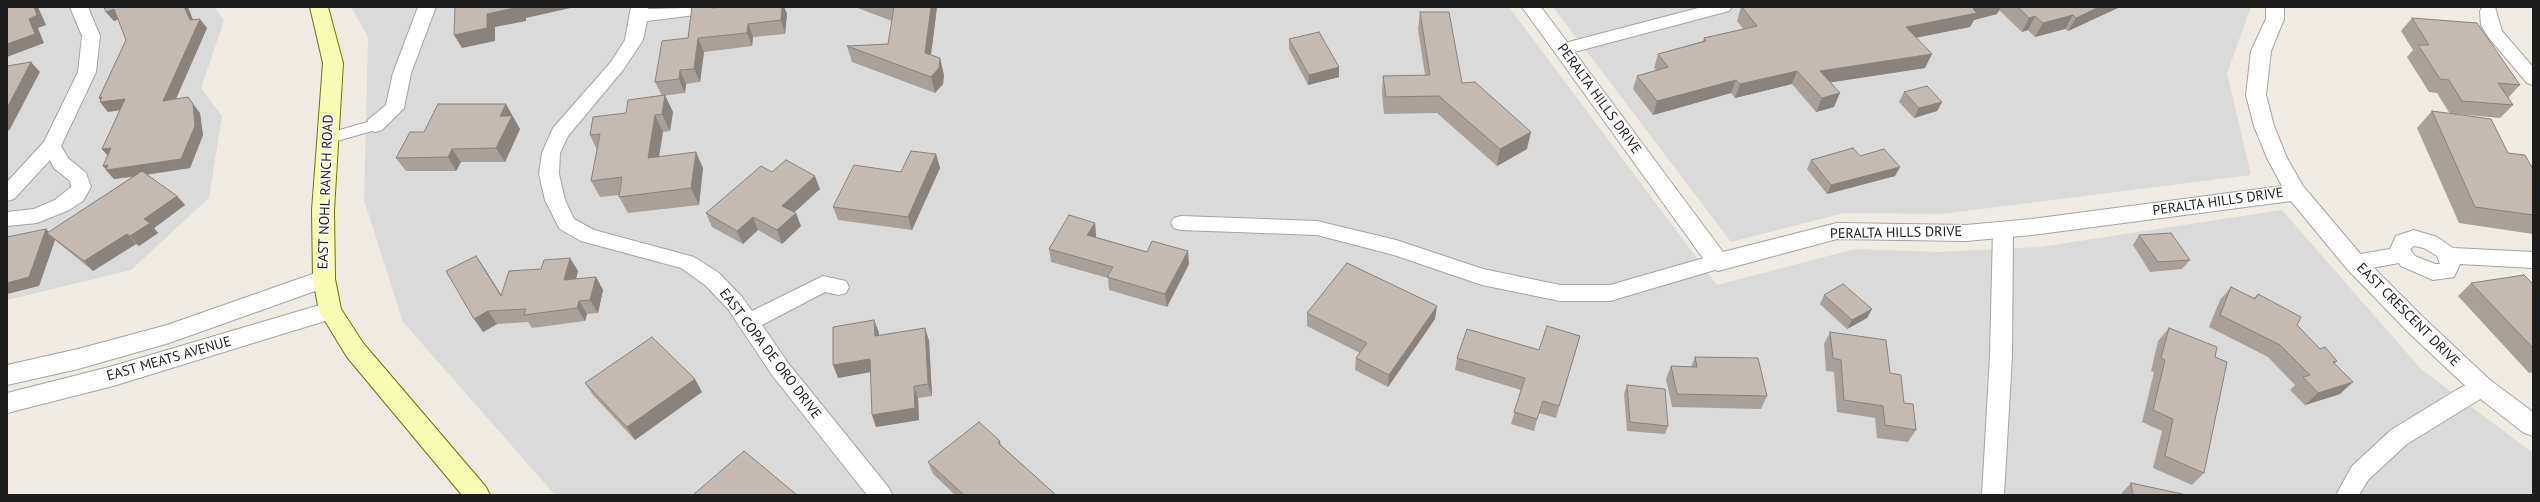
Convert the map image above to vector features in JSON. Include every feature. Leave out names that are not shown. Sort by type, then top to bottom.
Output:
[{"type":"main road","name":"EAST NOHL RANCH ROAD","points":[[319,7],[333,63],[326,139],[323,210],[324,279],[330,312],[355,350],[385,388],[477,495]]},
{"type":"street","points":[[7,194],[52,146],[87,72],[91,36],[79,7]]},
{"type":"street","points":[[375,125],[395,108],[402,73],[427,7]]},
{"type":"street","name":"EAST COPA DE ORO DRIVE","points":[[711,7],[640,12],[634,40],[628,51],[560,133],[551,154],[549,174],[555,200],[567,224],[588,236],[687,262],[712,279],[749,322],[780,369],[881,495]]},
{"type":"street","name":"PERALTA HILLS DRIVE","points":[[1530,7],[1563,49],[1718,262],[1797,240],[1837,231],[1966,233],[2003,230],[2296,192]]},
{"type":"street","points":[[1563,49],[1724,7]]},
{"type":"street","name":"EAST CRESCENT DRIVE","points":[[2275,7],[2275,19],[2261,51],[2256,95],[2264,126],[2277,158],[2296,192],[2355,263],[2416,325],[2482,387],[2533,426]]},
{"type":"street","points":[[2489,11],[2490,25],[2495,34],[2533,79]]},
{"type":"street","points":[[7,219],[37,216],[62,205],[76,196],[81,187],[80,178],[61,163],[52,146]]},
{"type":"street","points":[[1181,223],[1317,228],[1396,248],[1482,276],[1560,293],[1610,293],[1718,262]]},
{"type":"street","points":[[1993,495],[2001,356],[2003,230]]},
{"type":"street","points":[[2449,256],[2450,267],[2441,273],[2424,270],[2403,255],[2400,245],[2403,241],[2414,238],[2438,246],[2449,256],[2533,260]]},
{"type":"street","points":[[2355,263],[2403,255]]},
{"type":"street","name":"EAST MEATS AVENUE","points":[[7,375],[78,360],[169,334],[324,279]]},
{"type":"street","points":[[749,322],[823,284],[839,287]]},
{"type":"street","name":"EAST MEATS AVENUE","points":[[7,403],[113,376],[330,312]]},
{"type":"street","points":[[2347,495],[2360,473],[2399,437],[2459,399],[2482,387]]},
{"type":"lane","points":[[326,139],[375,125]]},
{"type":"shaded area","points":[[7,7],[215,7],[224,21],[201,88],[222,116],[209,198],[131,270],[7,300]]},
{"type":"shaded area","points":[[351,7],[1509,7],[1717,285],[1855,249],[1938,252],[2040,247],[2282,210],[2421,369],[2533,453],[2533,495],[555,495],[403,322],[364,200],[368,37]]},
{"type":"shaded area","points":[[1553,7],[2251,7],[2227,73],[2251,175],[1942,214],[1844,213],[1731,242]]},
{"type":"building","points":[[7,7],[34,7],[37,15],[29,19],[35,34],[7,44]]},
{"type":"building","points":[[104,7],[184,7],[190,20],[200,19],[163,101],[188,97],[193,104],[195,126],[181,159],[106,170],[108,165],[103,166],[111,148],[102,149],[125,99],[100,102],[102,97],[99,98],[126,40],[114,9],[106,12]]},
{"type":"building","points":[[455,7],[519,7],[487,14],[487,28],[454,35]]},
{"type":"building","points":[[692,7],[782,7],[781,20],[748,24],[747,33],[698,38],[694,69],[680,70],[679,79],[655,82],[662,41],[688,38]]},
{"type":"building","points":[[894,7],[931,7],[925,53],[940,58],[939,68],[931,77],[847,46],[888,44]]},
{"type":"building","points":[[1742,7],[1979,7],[1973,9],[1977,13],[1906,27],[1932,54],[1820,71],[1840,93],[1822,98],[1797,71],[1740,84],[1736,80],[1657,101],[1637,76],[1668,67],[1658,54],[1706,41],[1704,38],[1757,26]]},
{"type":"building","points":[[2018,7],[2099,7],[2076,18],[2073,15],[2043,23],[2035,16],[2029,18]]},
{"type":"building","points":[[1420,12],[1449,12],[1462,83],[1475,82],[1531,132],[1500,149],[1439,96],[1386,97],[1383,76],[1430,75]]},
{"type":"building","points":[[2412,18],[2477,23],[2520,85],[2498,83],[2513,105],[2462,101],[2449,80],[2440,79],[2418,45],[2429,45]]},
{"type":"building","points":[[1319,32],[1339,67],[1309,75],[1289,39]]},
{"type":"building","points":[[31,62],[7,108],[7,66]]},
{"type":"building","points":[[1927,86],[1942,102],[1919,108],[1904,92]]},
{"type":"building","points":[[665,95],[662,114],[655,115],[648,158],[696,152],[691,188],[619,197],[622,177],[591,181],[600,134],[590,135],[593,117],[626,113],[628,100]]},
{"type":"building","points":[[438,104],[506,104],[500,116],[512,116],[496,148],[452,149],[448,157],[396,158],[410,132],[424,132]]},
{"type":"building","points":[[2432,111],[2491,119],[2508,153],[2525,155],[2533,169],[2533,215],[2475,207]]},
{"type":"building","points":[[1853,148],[1860,156],[1884,149],[1900,167],[1831,185],[1811,160]]},
{"type":"building","points":[[911,151],[936,154],[908,217],[833,207],[854,165],[901,172]]},
{"type":"building","points":[[786,160],[815,176],[782,206],[796,213],[777,230],[753,217],[737,231],[706,213],[761,166],[772,172]]},
{"type":"building","points":[[142,171],[177,196],[144,219],[150,223],[130,236],[127,234],[84,261],[47,233]]},
{"type":"building","points":[[1069,215],[1095,223],[1087,235],[1147,252],[1152,241],[1188,251],[1165,294],[1107,277],[1113,267],[1049,249]]},
{"type":"building","points":[[46,229],[29,277],[7,283],[7,237]]},
{"type":"building","points":[[2171,233],[2190,260],[2158,262],[2139,235]]},
{"type":"building","points":[[476,256],[501,296],[509,271],[541,269],[544,260],[570,258],[564,280],[596,277],[590,300],[579,301],[577,308],[524,315],[526,309],[488,311],[474,319],[446,271]]},
{"type":"building","points":[[1347,263],[1437,306],[1389,375],[1356,358],[1367,343],[1307,313]]},
{"type":"building","points":[[2524,275],[2533,284],[2533,348],[2471,283]]},
{"type":"building","points":[[1843,284],[1872,309],[1852,320],[1824,295]]},
{"type":"building","points":[[2231,287],[2255,299],[2258,294],[2301,317],[2297,325],[2320,349],[2325,347],[2337,361],[2333,362],[2353,382],[2318,393],[2303,377],[2310,375],[2280,345],[2220,315]]},
{"type":"building","points":[[874,320],[875,336],[925,328],[928,384],[914,386],[915,408],[872,415],[870,359],[833,365],[833,327]]},
{"type":"building","points":[[1547,326],[1580,336],[1559,406],[1543,401],[1537,419],[1514,412],[1525,378],[1457,358],[1467,329],[1539,350]]},
{"type":"building","points":[[2169,328],[2217,347],[2215,357],[2227,362],[2204,473],[2165,456],[2173,419],[2153,410],[2165,360],[2161,358]]},
{"type":"building","points":[[1830,332],[1886,340],[1890,373],[1901,375],[1904,403],[1913,404],[1916,430],[1885,425],[1883,406],[1844,400],[1841,360],[1833,358]]},
{"type":"building","points":[[652,337],[695,379],[627,427],[585,383]]},
{"type":"building","points":[[1695,357],[1758,358],[1767,396],[1677,394],[1671,366],[1697,367]]},
{"type":"building","points":[[1627,385],[1665,389],[1668,426],[1630,422]]},
{"type":"building","points":[[979,422],[1000,441],[998,443],[1056,495],[964,495],[928,462]]},
{"type":"building","points":[[744,451],[797,495],[693,495]]},
{"type":"building","points":[[2131,483],[2187,495],[2133,495]]}]
